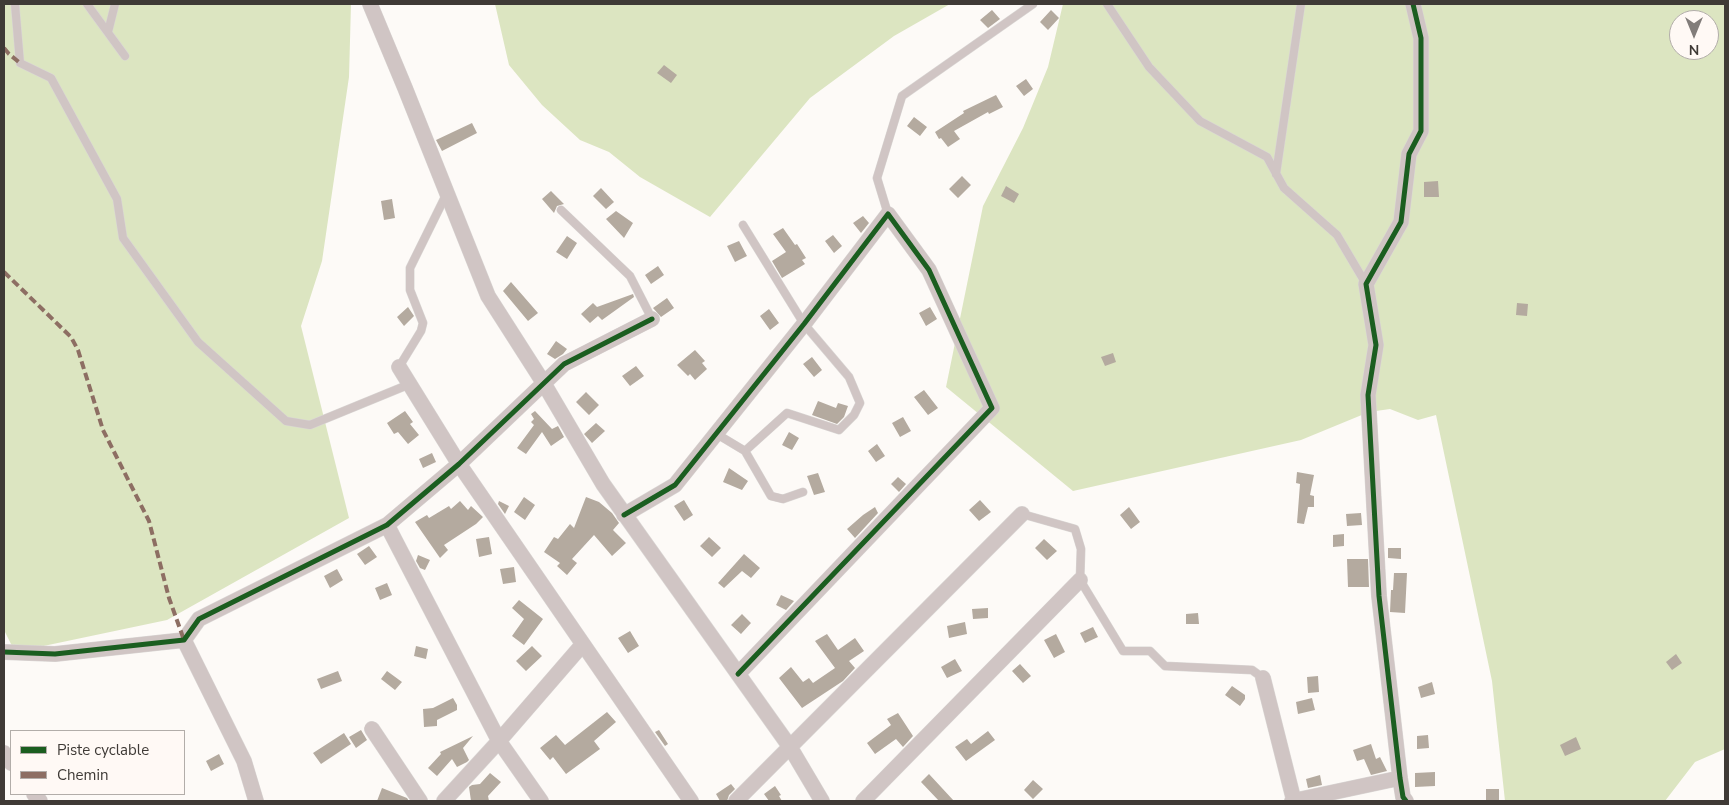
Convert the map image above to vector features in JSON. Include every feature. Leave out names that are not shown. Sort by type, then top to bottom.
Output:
[{"type":"street","points":[[370,4],[488,296],[543,382],[603,484],[790,748],[822,801]]},
{"type":"street","points":[[1406,801],[1403,797],[1400,778],[1378,596],[1368,395],[1376,345],[1366,284],[1401,222],[1409,154],[1421,131],[1421,38],[1413,4]]},
{"type":"street","points":[[624,515],[674,485],[804,324],[888,214],[929,270],[992,408],[738,674]]},
{"type":"street","points":[[4,652],[55,654],[184,640],[199,619],[387,525],[459,464],[564,364],[652,319]]},
{"type":"street","points":[[399,367],[459,464],[691,801]]},
{"type":"street","points":[[736,801],[1022,514]]},
{"type":"street","points":[[387,525],[499,741],[542,801]]},
{"type":"street","points":[[863,801],[1080,580]]},
{"type":"street","points":[[184,640],[244,761],[256,801]]},
{"type":"street","points":[[444,801],[583,644]]},
{"type":"street","points":[[1263,678],[1293,801],[1400,778]]},
{"type":"street","points":[[372,729],[420,801]]},
{"type":"lane","points":[[15,4],[20,63],[51,78],[117,199],[123,238],[198,342],[286,422],[310,426],[410,384]]},
{"type":"lane","points":[[87,4],[126,56]]},
{"type":"lane","points":[[108,32],[115,4]]},
{"type":"lane","points":[[888,214],[876,178],[902,96],[1033,4]]},
{"type":"lane","points":[[1107,4],[1149,67],[1200,122],[1267,157],[1284,188],[1337,235],[1366,284]]},
{"type":"lane","points":[[1276,174],[1301,4]]},
{"type":"lane","points":[[399,367],[421,332],[422,323],[410,290],[410,268],[447,193]]},
{"type":"lane","points":[[561,210],[630,276],[652,319]]},
{"type":"lane","points":[[743,225],[804,324],[849,377],[860,403],[854,415],[839,430],[787,413],[745,451]]},
{"type":"lane","points":[[715,433],[745,451],[771,496],[783,499],[803,492]]},
{"type":"lane","points":[[1022,514],[1075,529],[1081,549],[1080,580],[1123,651],[1150,651],[1165,666],[1252,670],[1263,678]]},
{"type":"green space","points":[[4,4],[351,4],[349,77],[322,261],[301,326],[349,518],[167,620],[15,652],[4,630]]},
{"type":"green space","points":[[495,4],[950,4],[894,36],[810,98],[710,217],[640,177],[609,152],[580,140],[542,105],[509,65]]},
{"type":"green space","points":[[1063,4],[1725,4],[1725,749],[1695,762],[1665,801],[1505,801],[1492,681],[1436,415],[1418,420],[1390,409],[1369,412],[1301,440],[1073,491],[946,387],[983,206],[1023,128],[1048,67]]},
{"type":"building","points":[[992,10],[1000,19],[988,28],[980,20]]},
{"type":"building","points":[[1051,10],[1059,18],[1048,30],[1040,22]]},
{"type":"building","points":[[664,65],[677,75],[671,83],[657,73]]},
{"type":"building","points":[[1026,79],[1033,89],[1024,96],[1016,86]]},
{"type":"building","points":[[996,95],[1003,107],[989,114],[988,112],[954,131],[960,139],[948,147],[941,138],[939,139],[935,132],[964,113],[963,111]]},
{"type":"building","points":[[914,117],[927,127],[920,136],[907,126]]},
{"type":"building","points":[[472,123],[477,133],[442,151],[436,140]]},
{"type":"building","points":[[962,176],[971,185],[958,198],[949,189]]},
{"type":"building","points":[[1438,181],[1439,197],[1424,197],[1424,182]]},
{"type":"building","points":[[1006,186],[1019,194],[1014,203],[1001,196]]},
{"type":"building","points":[[601,188],[614,202],[606,209],[593,196]]},
{"type":"building","points":[[551,191],[564,204],[557,206],[554,213],[542,199]]},
{"type":"building","points":[[392,199],[395,218],[384,220],[381,201]]},
{"type":"building","points":[[616,211],[633,223],[624,238],[606,219]]},
{"type":"building","points":[[863,216],[869,223],[861,233],[853,223]]},
{"type":"building","points":[[783,228],[806,258],[802,260],[805,264],[782,278],[772,261],[786,252],[773,234]]},
{"type":"building","points":[[833,235],[842,246],[834,253],[825,241]]},
{"type":"building","points":[[567,236],[577,243],[567,259],[556,252]]},
{"type":"building","points":[[739,241],[747,256],[735,262],[727,246]]},
{"type":"building","points":[[658,266],[664,275],[651,284],[645,275]]},
{"type":"building","points":[[511,282],[538,313],[528,321],[503,291]]},
{"type":"building","points":[[633,294],[634,297],[602,320],[598,316],[590,323],[581,314],[593,303],[597,307]]},
{"type":"building","points":[[667,298],[674,308],[661,317],[653,308]]},
{"type":"building","points":[[1517,303],[1528,304],[1527,316],[1516,315]]},
{"type":"building","points":[[408,307],[414,316],[404,326],[397,317]]},
{"type":"building","points":[[930,307],[937,319],[926,326],[919,313]]},
{"type":"building","points":[[769,309],[779,323],[770,330],[760,316]]},
{"type":"building","points":[[556,341],[567,349],[555,359],[547,354]]},
{"type":"building","points":[[695,350],[705,361],[702,363],[707,369],[695,380],[677,365]]},
{"type":"building","points":[[1113,353],[1116,362],[1105,366],[1101,357]]},
{"type":"building","points":[[812,357],[822,370],[814,377],[803,364]]},
{"type":"building","points":[[636,366],[644,376],[630,386],[622,376]]},
{"type":"building","points":[[924,390],[938,408],[928,415],[914,397]]},
{"type":"building","points":[[586,392],[599,405],[589,415],[576,402]]},
{"type":"building","points":[[818,401],[836,408],[838,403],[848,406],[844,417],[837,424],[812,415]]},
{"type":"building","points":[[405,411],[413,422],[410,424],[419,435],[408,444],[398,432],[394,434],[387,423]]},
{"type":"building","points":[[535,411],[552,429],[558,426],[564,437],[551,446],[542,432],[526,454],[517,448],[534,425],[531,422],[534,419],[531,414]]},
{"type":"building","points":[[903,417],[911,431],[900,437],[892,423]]},
{"type":"building","points":[[596,423],[605,431],[592,443],[584,434]]},
{"type":"building","points":[[789,432],[799,438],[792,450],[782,445]]},
{"type":"building","points":[[877,444],[885,456],[876,462],[868,451]]},
{"type":"building","points":[[432,453],[436,462],[423,468],[419,459]]},
{"type":"building","points":[[729,468],[748,481],[742,490],[723,482]]},
{"type":"building","points":[[1297,472],[1314,475],[1310,495],[1314,496],[1314,507],[1308,507],[1304,524],[1297,523],[1300,484],[1296,483]]},
{"type":"building","points":[[818,473],[825,492],[814,495],[807,476]]},
{"type":"building","points":[[898,477],[906,484],[899,492],[891,484]]},
{"type":"building","points":[[524,497],[535,505],[525,520],[514,512]]},
{"type":"building","points":[[586,497],[599,502],[612,513],[619,523],[613,530],[626,543],[612,556],[594,535],[572,559],[577,563],[567,575],[557,566],[560,563],[544,552],[554,537],[558,539],[570,524],[574,528]]},
{"type":"building","points":[[684,500],[693,515],[684,521],[674,506]]},
{"type":"building","points":[[980,500],[991,512],[979,521],[969,510]]},
{"type":"building","points":[[460,501],[468,510],[471,506],[483,517],[476,524],[444,545],[448,550],[440,558],[415,522],[427,515],[429,518],[449,506],[451,509]]},
{"type":"building","points":[[499,501],[509,506],[505,514],[498,504]]},
{"type":"building","points":[[875,507],[878,513],[855,538],[847,529]]},
{"type":"building","points":[[1129,507],[1140,522],[1131,529],[1120,515]]},
{"type":"building","points":[[1361,513],[1362,525],[1347,526],[1346,514]]},
{"type":"building","points":[[1344,534],[1344,546],[1333,547],[1333,535]]},
{"type":"building","points":[[489,537],[492,554],[479,557],[476,539]]},
{"type":"building","points":[[709,537],[721,548],[712,557],[700,546]]},
{"type":"building","points":[[1044,539],[1057,551],[1047,560],[1035,548]]},
{"type":"building","points":[[369,546],[377,557],[365,565],[357,554]]},
{"type":"building","points":[[1388,548],[1401,548],[1401,559],[1388,558]]},
{"type":"building","points":[[744,554],[760,568],[751,578],[742,571],[724,588],[718,583]]},
{"type":"building","points":[[418,555],[430,560],[425,570],[420,568],[416,561]]},
{"type":"building","points":[[1347,559],[1368,559],[1369,587],[1348,587]]},
{"type":"building","points":[[514,567],[516,582],[503,584],[500,569]]},
{"type":"building","points":[[337,569],[343,580],[330,588],[324,576]]},
{"type":"building","points":[[1394,573],[1407,573],[1405,613],[1390,612]]},
{"type":"building","points":[[387,583],[392,595],[380,600],[375,588]]},
{"type":"building","points":[[781,595],[794,601],[786,610],[776,605]]},
{"type":"building","points":[[519,600],[543,619],[524,645],[512,636],[524,619],[512,608]]},
{"type":"building","points":[[988,608],[988,618],[973,619],[972,609]]},
{"type":"building","points":[[1198,613],[1199,624],[1186,624],[1186,614]]},
{"type":"building","points":[[742,614],[751,623],[741,634],[731,625]]},
{"type":"building","points":[[965,622],[967,634],[949,638],[947,626]]},
{"type":"building","points":[[1093,627],[1098,637],[1085,643],[1080,633]]},
{"type":"building","points":[[630,631],[639,646],[628,653],[618,638]]},
{"type":"building","points":[[827,634],[838,650],[855,638],[864,651],[849,661],[855,668],[843,681],[802,708],[779,678],[791,667],[803,682],[809,678],[813,683],[835,668],[815,641]]},
{"type":"building","points":[[1056,634],[1065,652],[1054,658],[1044,640]]},
{"type":"building","points":[[416,646],[428,649],[426,659],[414,656]]},
{"type":"building","points":[[532,646],[542,656],[526,671],[516,661]]},
{"type":"building","points":[[1676,654],[1682,663],[1672,670],[1666,662]]},
{"type":"building","points":[[955,659],[962,671],[947,678],[941,667]]},
{"type":"building","points":[[1020,664],[1031,676],[1023,683],[1012,671]]},
{"type":"building","points":[[338,671],[342,681],[321,689],[317,679]]},
{"type":"building","points":[[387,671],[402,682],[395,690],[381,679]]},
{"type":"building","points":[[1318,676],[1319,692],[1308,693],[1307,677]]},
{"type":"building","points":[[1432,682],[1435,694],[1421,698],[1418,687]]},
{"type":"building","points":[[1232,686],[1245,695],[1245,699],[1240,706],[1225,695]]},
{"type":"building","points":[[453,698],[457,705],[457,710],[437,720],[437,726],[424,727],[423,709],[433,708]]},
{"type":"building","points":[[1312,698],[1315,710],[1298,714],[1296,702]]},
{"type":"building","points":[[607,712],[616,722],[594,741],[600,749],[566,774],[553,757],[550,760],[540,748],[556,735],[565,745]]},
{"type":"building","points":[[898,713],[913,736],[903,747],[896,739],[875,754],[867,743],[891,725],[887,719]]},
{"type":"building","points":[[361,730],[367,740],[356,748],[349,737]]},
{"type":"building","points":[[659,730],[668,744],[665,746],[655,732]]},
{"type":"building","points":[[988,731],[995,740],[966,761],[955,747],[967,739],[971,744]]},
{"type":"building","points":[[344,733],[351,744],[321,764],[313,753]]},
{"type":"building","points":[[1428,735],[1429,748],[1417,749],[1417,736]]},
{"type":"building","points":[[473,736],[463,748],[469,760],[467,762],[457,767],[452,759],[437,776],[428,768],[441,754],[440,752]]},
{"type":"building","points":[[1576,737],[1581,749],[1565,756],[1560,745]]},
{"type":"building","points":[[1371,744],[1376,759],[1380,757],[1387,771],[1371,775],[1364,759],[1357,761],[1353,750]]},
{"type":"building","points":[[219,754],[224,764],[211,771],[206,761]]},
{"type":"building","points":[[1435,772],[1435,786],[1415,787],[1415,773]]},
{"type":"building","points":[[490,773],[501,782],[488,796],[489,801],[471,801],[469,787],[480,784]]},
{"type":"building","points":[[929,774],[954,801],[939,801],[921,782]]},
{"type":"building","points":[[1320,775],[1322,785],[1308,788],[1306,779]]},
{"type":"building","points":[[1033,780],[1043,789],[1033,799],[1024,790]]},
{"type":"building","points":[[731,784],[735,789],[729,795],[727,801],[720,801],[716,794]]},
{"type":"building","points":[[775,786],[781,795],[779,796],[782,801],[769,801],[764,794]]},
{"type":"building","points":[[382,788],[407,798],[409,801],[377,801]]},
{"type":"building","points":[[1486,789],[1499,789],[1499,801],[1486,801]]},
{"type":"marked path","points":[[4,48],[20,63]]},
{"type":"marked path","points":[[4,272],[71,337],[78,350],[103,430],[149,521],[169,598],[184,640]]},
{"type":"cycle path","points":[[1406,801],[1403,797],[1400,778],[1379,596],[1368,395],[1376,345],[1366,284],[1401,222],[1409,154],[1421,131],[1421,38],[1413,4]]},
{"type":"cycle path","points":[[624,515],[675,485],[804,324],[888,214],[929,270],[992,408],[738,674]]},
{"type":"cycle path","points":[[4,652],[55,654],[184,640],[199,619],[387,525],[459,464],[564,364],[652,319]]}]
